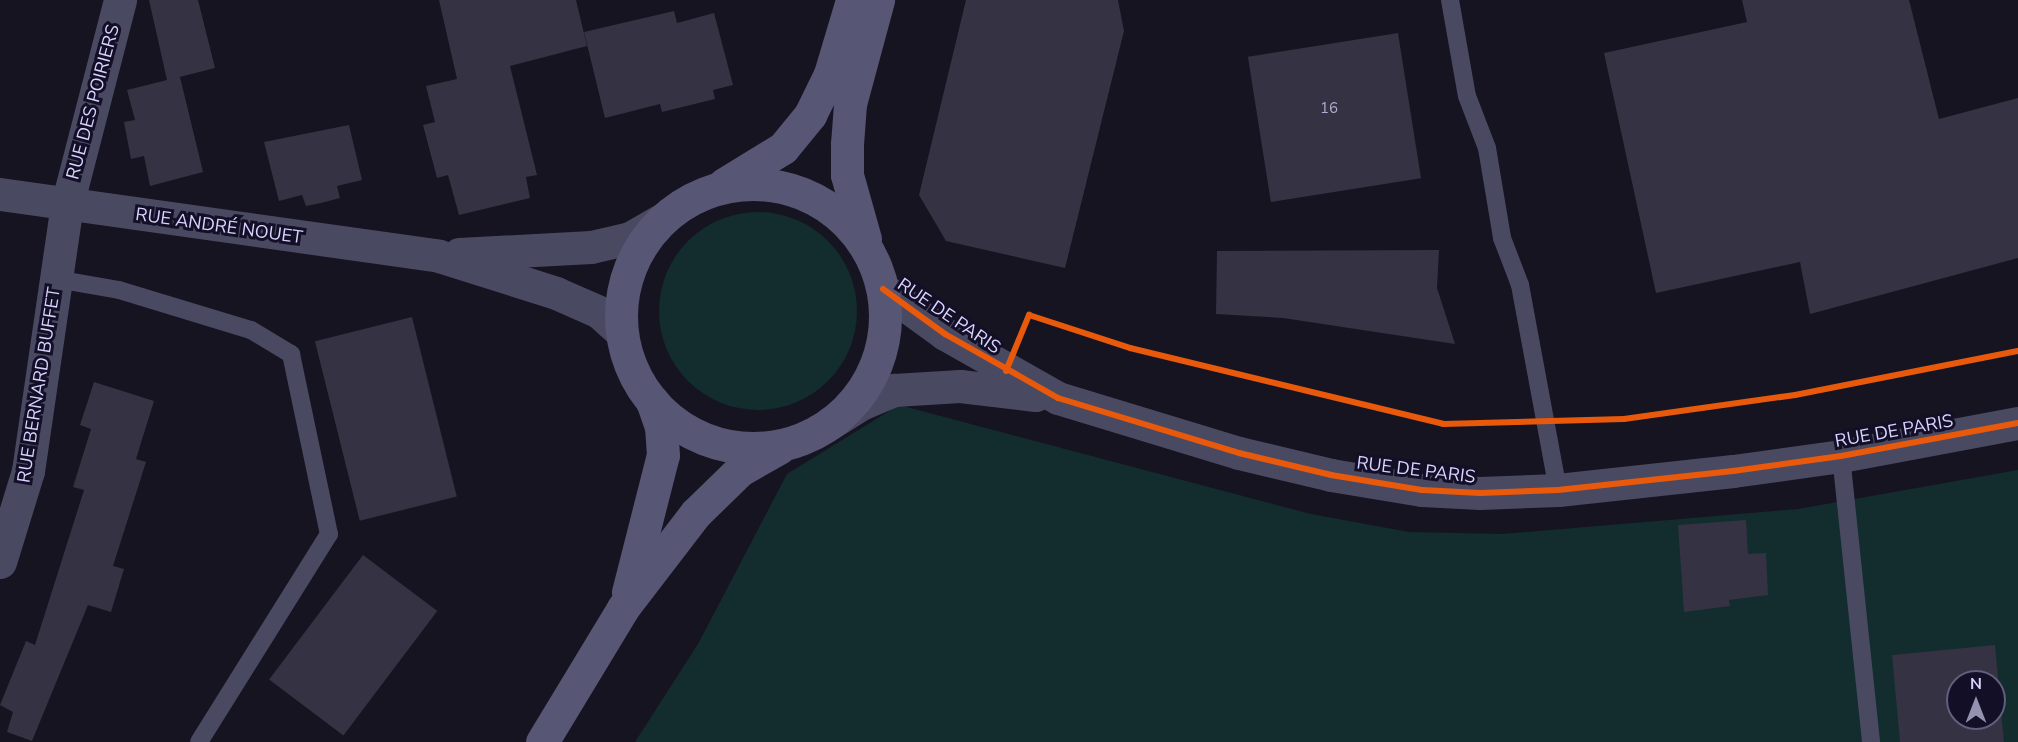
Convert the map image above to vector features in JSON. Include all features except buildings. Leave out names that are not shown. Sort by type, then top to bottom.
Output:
[{"type":"main road","points":[[623,608],[663,455],[661,427],[652,401],[632,369],[621,332],[627,280],[638,251],[664,218],[707,192],[746,174],[783,148],[798,131],[830,74],[852,0]]},
{"type":"main road","points":[[542,742],[623,608],[696,513],[740,470],[768,452],[792,443],[829,424],[858,398],[877,365],[885,328],[883,289],[852,199],[847,144],[850,104],[878,0]]},
{"type":"main road","points":[[707,192],[745,184],[782,187],[809,197],[848,224],[871,255]]},
{"type":"main road","points":[[652,401],[681,427],[716,443],[754,449],[792,443]]},
{"type":"street","name":"RUE DES POIRIERS","points":[[67,205],[120,0]]},
{"type":"street","name":"RUE ANDRÉ NOUET","points":[[0,194],[439,256],[556,293],[599,312],[621,332]]},
{"type":"street","name":"RUE BERNARD BUFFET","points":[[0,562],[28,471],[67,205]]},
{"type":"street","name":"RUE ANDRÉ NOUET","points":[[439,256],[591,247],[630,238],[664,218]]},
{"type":"street","name":"RUE DE PARIS","points":[[883,289],[945,334],[1058,398]]},
{"type":"street","name":"RUE DE PARIS","points":[[829,424],[863,403],[905,389],[960,386],[1058,398],[1149,428],[1331,475],[1422,490],[1480,494],[1558,490],[1841,456],[2018,423]]},
{"type":"lane","points":[[1449,0],[1467,96],[1487,148],[1502,238],[1520,285],[1558,490]]},
{"type":"lane","points":[[56,279],[119,291],[251,330],[291,354],[329,534],[199,742]]},
{"type":"lane","points":[[1841,456],[1871,742]]},
{"type":"green space","points":[[748,212],[768,212],[796,219],[821,234],[835,248],[850,273],[857,301],[857,321],[850,349],[835,374],[821,388],[787,406],[768,410],[748,410],[720,403],[695,388],[681,374],[663,340],[659,321],[659,301],[666,273],[681,248],[695,234],[729,216]]},
{"type":"green space","points":[[899,405],[1311,514],[1409,532],[1503,534],[1798,509],[2018,470],[2018,742],[635,742],[698,644],[787,474]]},
{"type":"cycle path","points":[[883,289],[945,334],[1058,398],[1239,453],[1331,475],[1422,490],[1480,493],[1558,490],[1733,471],[1841,456],[2018,423]]},
{"type":"cycle path","points":[[1006,371],[1029,315],[1130,348],[1443,424],[1624,419],[1795,395],[2018,351]]}]
